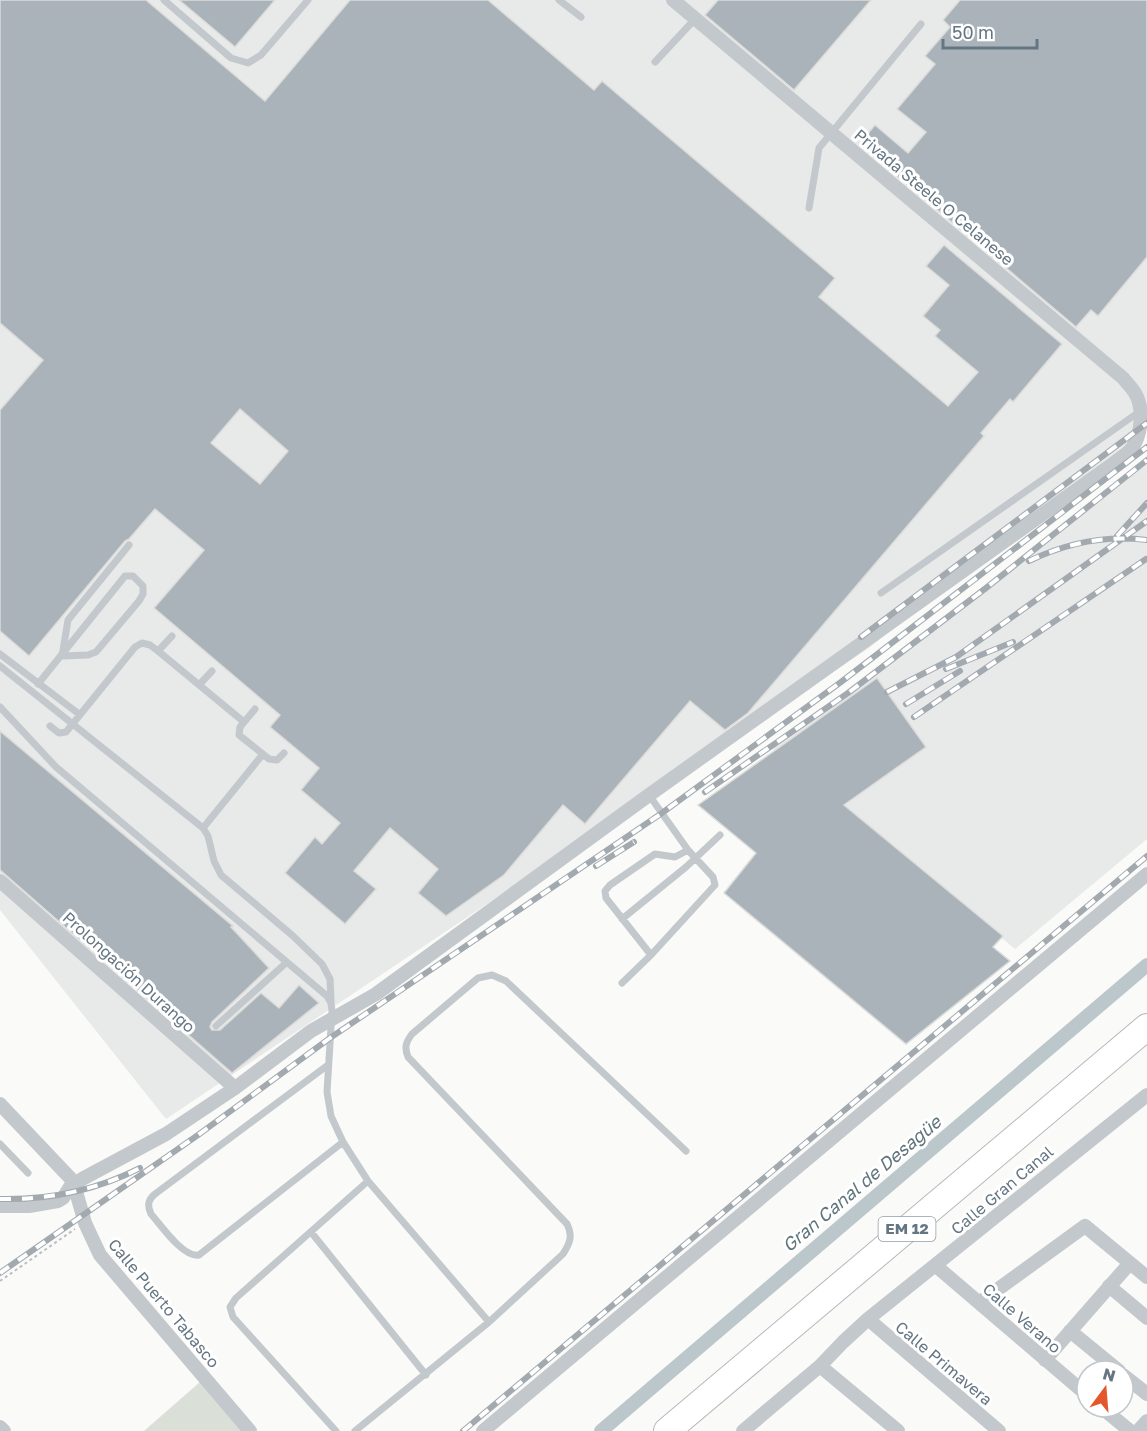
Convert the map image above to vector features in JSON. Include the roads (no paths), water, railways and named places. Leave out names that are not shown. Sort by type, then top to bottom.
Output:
[{"type":"highway","name":"EM 12","points":[[667,1431],[1147,1027]]},
{"type":"highway","name":"EM 12","points":[[692,1431],[1147,1048]]},
{"type":"street","name":"Privada Steele O Celanese","points":[[673,0],[1085,345],[1123,378],[1141,403]]},
{"type":"street","points":[[0,1206],[50,1203],[63,1198],[70,1187],[166,1134],[235,1088],[311,1031],[376,994],[648,795],[1110,466],[1131,448],[1137,437],[1140,428],[1141,403]]},
{"type":"street","points":[[483,1431],[1147,874]]},
{"type":"street","name":"Prolongación Durango","points":[[0,881],[235,1088]]},
{"type":"street","name":"Calle Gran Canal","points":[[743,1431],[820,1366],[868,1319],[1147,1095]]},
{"type":"street","points":[[0,1104],[75,1184]]},
{"type":"street","name":"Calle Puerto Tabasco","points":[[75,1184],[85,1223],[100,1255],[250,1431]]},
{"type":"street","points":[[979,1303],[1085,1226],[1147,1277]]},
{"type":"street","points":[[1045,1359],[1130,1263]]},
{"type":"street","name":"Calle Verano","points":[[936,1266],[1075,1385]]},
{"type":"street","points":[[1109,1287],[1147,1318]]},
{"type":"street","name":"Calle Primavera","points":[[868,1319],[999,1431]]},
{"type":"street","points":[[1070,1331],[1104,1359]]},
{"type":"street","points":[[820,1366],[898,1431]]},
{"type":"street","points":[[1135,1384],[1147,1394]]},
{"type":"street","points":[[1116,1419],[1130,1431]]},
{"type":"street","points":[[1137,1431],[1147,1421]]},
{"type":"street","points":[[0,1427],[4,1431]]},
{"type":"lane","points":[[164,0],[231,58],[248,63],[261,55],[308,0]]},
{"type":"lane","points":[[560,0],[581,17]]},
{"type":"lane","points":[[655,62],[695,19]]},
{"type":"lane","points":[[809,208],[819,148],[921,24]]},
{"type":"lane","points":[[881,593],[1141,403]]},
{"type":"lane","points":[[62,656],[68,620],[129,545]]},
{"type":"lane","points":[[38,684],[125,576],[133,576],[141,584],[143,591],[139,601],[96,652],[88,655],[62,656]]},
{"type":"lane","points":[[159,651],[172,636]]},
{"type":"lane","points":[[50,726],[61,733],[66,732],[135,647],[146,643],[159,651],[198,686],[244,722]]},
{"type":"lane","points":[[0,654],[79,714]]},
{"type":"lane","points":[[0,666],[203,828],[208,836],[214,861],[221,875],[293,936],[322,964],[330,979],[328,1104],[343,1142],[368,1181],[489,1322]]},
{"type":"lane","points":[[198,686],[212,670]]},
{"type":"lane","points":[[0,707],[56,767],[322,991],[331,1003]]},
{"type":"lane","points":[[255,709],[240,727],[239,735],[275,761],[284,753]]},
{"type":"lane","points":[[203,828],[263,754]]},
{"type":"lane","points":[[622,983],[715,885],[713,877],[688,850],[648,795]]},
{"type":"lane","points":[[622,919],[696,859],[720,834]]},
{"type":"lane","points":[[651,955],[606,898],[604,894],[606,888],[655,854],[675,857],[688,850]]},
{"type":"lane","points":[[216,1026],[287,962]]},
{"type":"lane","points":[[356,1431],[489,1322],[563,1254],[570,1239],[571,1232],[567,1224],[408,1057],[406,1045],[412,1034],[478,978],[485,975],[499,976],[506,981],[686,1151]]},
{"type":"lane","points":[[328,1065],[155,1194],[148,1203],[148,1208],[184,1251],[194,1256],[199,1255],[343,1142]]},
{"type":"lane","points":[[0,1144],[28,1173]]},
{"type":"lane","points":[[336,1431],[233,1317],[230,1307],[236,1298],[368,1181]]},
{"type":"lane","points":[[311,1232],[426,1375]]},
{"type":"waterway","name":"Gran Canal de Desagüe","points":[[601,1431],[1147,965]]},
{"type":"railway","points":[[861,637],[1147,423]]},
{"type":"railway","points":[[0,1273],[198,1135],[330,1038],[662,813],[841,682],[1147,447]]},
{"type":"railway","points":[[705,792],[848,693],[986,588],[1147,460]]},
{"type":"railway","points":[[1117,536],[1147,503]]},
{"type":"railway","points":[[887,692],[956,657],[1147,521]]},
{"type":"railway","points":[[1029,561],[1057,549],[1086,542],[1116,539],[1147,540]]},
{"type":"railway","points":[[914,717],[1146,559]]},
{"type":"railway","points":[[946,669],[1013,642]]},
{"type":"railway","points":[[906,704],[960,671]]},
{"type":"railway","points":[[596,866],[634,842]]},
{"type":"railway","points":[[463,1431],[1147,856]]},
{"type":"railway","points":[[0,1199],[36,1198],[72,1192],[107,1182],[140,1168]]}]
